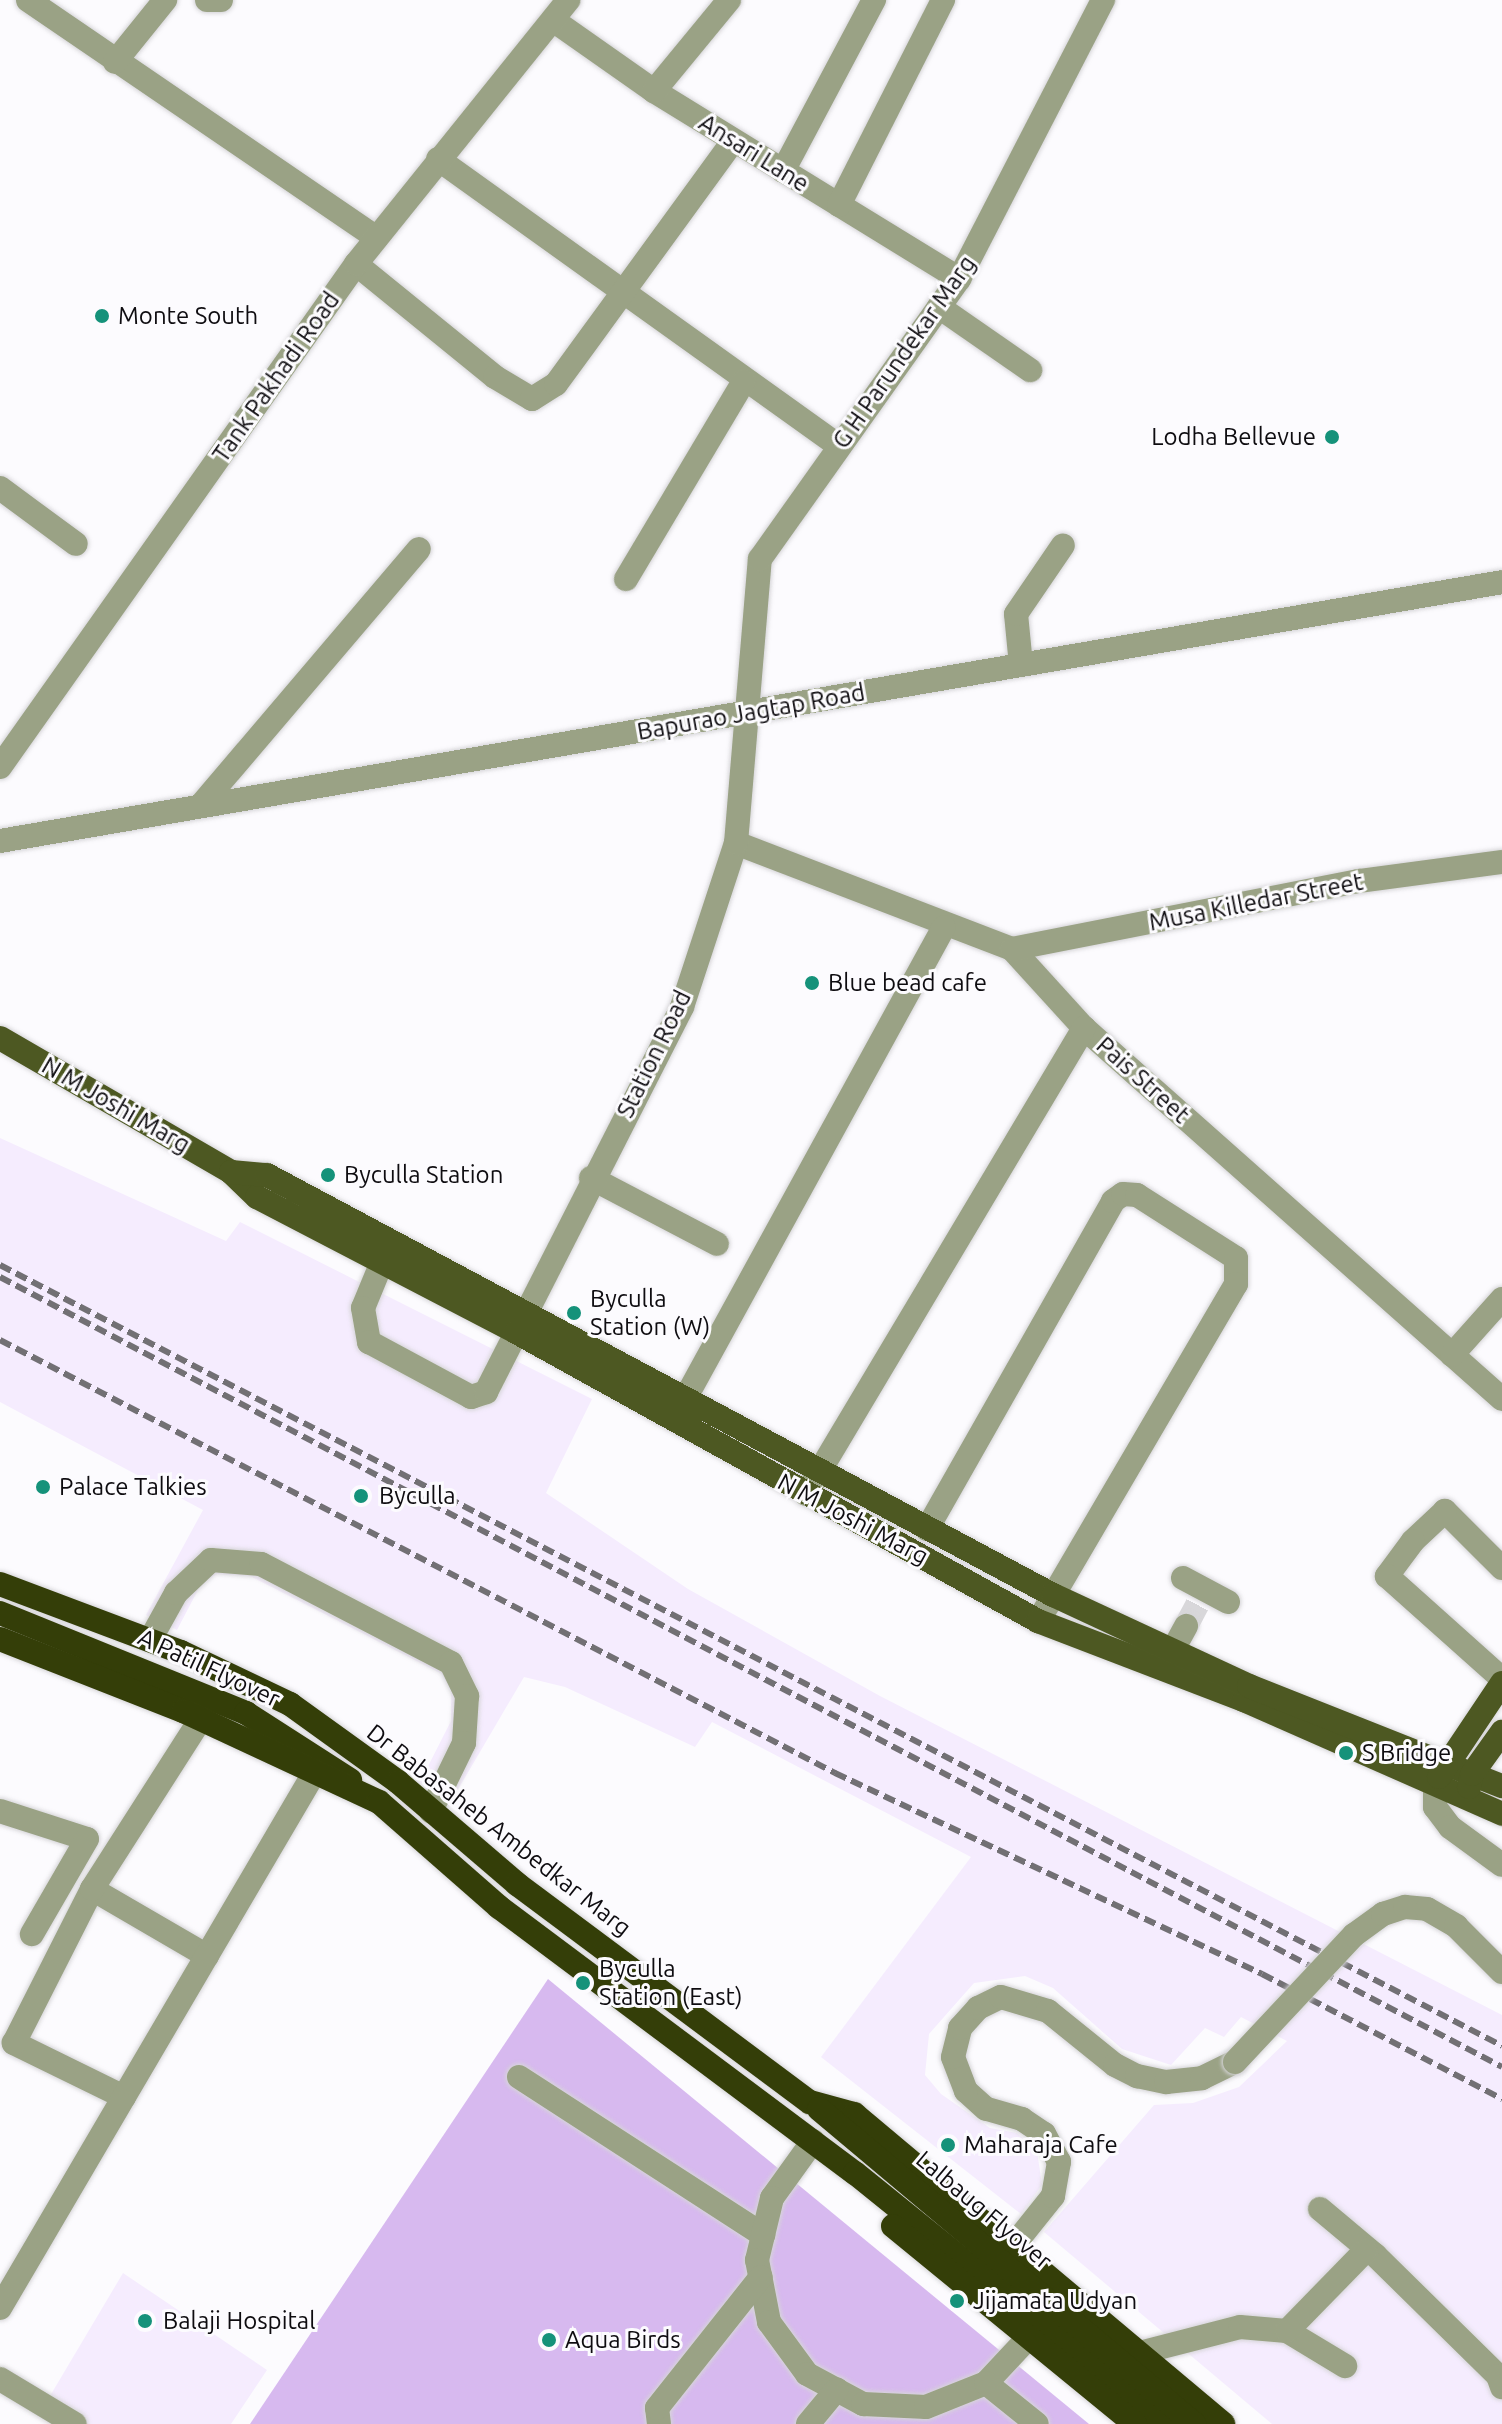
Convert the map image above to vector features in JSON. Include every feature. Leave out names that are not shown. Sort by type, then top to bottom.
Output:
[{"type":"highway","name":"Dr Babasaheb Ambedkar Marg","points":[[0,1584],[150,1640],[290,1704],[431,1811],[517,1884],[810,2102],[854,2114],[1223,2424]]},
{"type":"highway","name":"A Patil Flyover","points":[[0,1613],[188,1686],[267,1724],[318,1767],[379,1802],[499,1907],[813,2141]]},
{"type":"highway","points":[[0,1639],[318,1767]]},
{"type":"highway","name":"Lalbaug Flyover","points":[[810,2102],[1194,2424]]},
{"type":"highway","points":[[813,2141],[1166,2424]]},
{"type":"highway","points":[[813,2141],[829,2174],[1135,2424]]},
{"type":"main road","name":"N M Joshi Marg","points":[[0,1038],[231,1172],[257,1197],[378,1263],[520,1322],[685,1399],[1168,1658]]},
{"type":"main road","name":"N M Joshi Marg","points":[[231,1172],[267,1175],[392,1241],[806,1494],[1038,1621],[1168,1658],[1249,1686],[1440,1775],[1466,1799],[1502,1814]]},
{"type":"main road","points":[[955,1574],[968,1550]]},
{"type":"main road","points":[[1440,1775],[1502,1681]]},
{"type":"main road","points":[[1466,1799],[1472,1774],[1502,1732]]},
{"type":"main road","name":"N M Joshi Marg","points":[[1440,1775],[1472,1774],[1502,1786]]},
{"type":"street","points":[[28,0],[377,238]]},
{"type":"street","points":[[115,62],[165,0]]},
{"type":"street","points":[[207,0],[221,0]]},
{"type":"street","points":[[654,91],[729,0]]},
{"type":"street","points":[[783,171],[874,0]]},
{"type":"street","points":[[839,205],[943,0]]},
{"type":"street","name":"G H Parundekar Marg","points":[[746,713],[760,559],[959,279],[1103,0]]},
{"type":"street","name":"Ansari Lane","points":[[560,10],[654,91],[959,279]]},
{"type":"street","name":"Tank Pakhadi Road","points":[[0,767],[356,264],[560,10]]},
{"type":"street","points":[[356,264],[495,377],[532,399],[556,384],[733,141]]},
{"type":"street","points":[[438,159],[620,293],[839,446]]},
{"type":"street","points":[[939,307],[1030,370]]},
{"type":"street","points":[[626,579],[744,381]]},
{"type":"street","points":[[0,488],[76,544]]},
{"type":"street","points":[[1021,665],[1016,614],[1063,545]]},
{"type":"street","points":[[201,805],[419,549]]},
{"type":"street","name":"Bapurao Jagtap Road","points":[[0,841],[1502,582]]},
{"type":"street","name":"Station Road","points":[[378,1263],[363,1308],[369,1342],[471,1397],[486,1392],[591,1178],[682,1007],[736,843],[746,713]]},
{"type":"street","name":"Pais Street","points":[[736,843],[944,927],[1012,949],[1084,1028],[1502,1399]]},
{"type":"street","name":"Musa Killedar Street","points":[[1012,949],[1359,881],[1502,862]]},
{"type":"street","points":[[685,1399],[944,927]]},
{"type":"street","points":[[806,1494],[1084,1028]]},
{"type":"street","points":[[591,1178],[717,1244]]},
{"type":"street","points":[[927,1529],[1113,1201],[1123,1194],[1137,1195],[1236,1258],[1239,1271],[1038,1621]]},
{"type":"street","points":[[378,1263],[392,1241]]},
{"type":"street","points":[[1452,1355],[1502,1299]]},
{"type":"street","points":[[1502,1568],[1445,1511],[1413,1541],[1387,1576],[1502,1681]]},
{"type":"street","points":[[150,1640],[176,1593],[211,1560],[261,1564],[451,1663],[467,1696],[464,1743],[431,1811]]},
{"type":"street","points":[[1183,1578],[1204,1593],[1228,1602]]},
{"type":"street","points":[[1168,1658],[1186,1626]]},
{"type":"street","points":[[124,2097],[14,2043],[92,1889],[200,1720]]},
{"type":"street","points":[[0,2308],[318,1767]]},
{"type":"street","points":[[1440,1775],[1435,1807],[1450,1827],[1502,1865]]},
{"type":"street","points":[[1466,1799],[1474,1842]]},
{"type":"street","points":[[0,1811],[87,1839],[32,1934]]},
{"type":"street","points":[[92,1889],[207,1956]]},
{"type":"street","points":[[1013,2246],[1053,2196],[1059,2162],[1044,2134],[1022,2119],[986,2109],[966,2091],[953,2057],[960,2028],[978,2008],[1001,1997],[1048,2011],[1115,2065],[1137,2076],[1166,2082],[1202,2078],[1235,2062],[1354,1935],[1383,1914],[1405,1907],[1427,1909],[1456,1926],[1502,1972]]},
{"type":"street","points":[[519,2077],[763,2235]]},
{"type":"street","points":[[813,2141],[772,2198],[757,2260],[769,2322],[807,2374],[863,2404],[926,2407],[986,2383],[1029,2337]]},
{"type":"street","points":[[1320,2209],[1365,2251],[1375,2255],[1498,2376],[1502,2387]]},
{"type":"street","points":[[1287,2331],[1365,2251]]},
{"type":"street","points":[[659,2424],[657,2408],[761,2277]]},
{"type":"street","points":[[1139,2353],[1240,2327],[1287,2331],[1345,2366]]},
{"type":"street","points":[[0,2379],[75,2424]]},
{"type":"street","points":[[986,2383],[1037,2424]]},
{"type":"street","points":[[808,2424],[837,2389]]},
{"type":"shaded area","points":[[0,1138],[226,1241],[240,1222],[592,1399],[546,1493],[688,1589],[880,1696],[1502,2015],[1502,2424],[1272,2424],[1044,2232],[1154,2105],[1193,2103],[1239,2087],[1287,2041],[1241,2017],[1224,2037],[1205,2028],[1171,2065],[1122,2049],[1053,1988],[1025,1976],[974,1983],[929,2034],[925,2075],[941,2094],[990,2128],[1017,2133],[1037,2151],[1042,2185],[1021,2214],[821,2057],[971,1857],[712,1722],[695,1747],[565,1687],[524,1677],[450,1803],[420,1782],[451,1721],[451,1691],[442,1674],[250,1576],[217,1574],[201,1584],[177,1630],[146,1615],[203,1510],[0,1402]]},
{"type":"shaded area","points":[[548,1979],[1089,2424],[250,2424]]},
{"type":"shaded area","name":"Balaji Hospital","points":[[123,2273],[267,2370],[231,2424],[86,2424],[47,2401]]},
{"type":"tunnel","points":[[1186,1626],[1202,1596]]},
{"type":"railway","points":[[0,1265],[1502,2046]]},
{"type":"railway","points":[[0,1277],[1502,2067]]},
{"type":"railway","points":[[0,1340],[835,1773],[1262,1974],[1502,2099]]},
{"type":"place","name":"Monte South","points":[[102,316]]},
{"type":"place","name":"Lodha Bellevue","points":[[1332,437]]},
{"type":"place","name":"Blue bead cafe","points":[[812,983]]},
{"type":"place","name":"Byculla Station","points":[[328,1175]]},
{"type":"place","name":"Byculla Station (W)","points":[[574,1313]]},
{"type":"place","name":"Palace Talkies","points":[[43,1487]]},
{"type":"place","name":"Byculla","points":[[361,1496]]},
{"type":"place","name":"S Bridge","points":[[1346,1753]]},
{"type":"place","name":"Byculla Station (East)","points":[[583,1983]]},
{"type":"place","name":"Maharaja Cafe","points":[[948,2145]]},
{"type":"place","name":"Jijamata Udyan","points":[[957,2301]]},
{"type":"place","name":"Balaji Hospital","points":[[145,2321]]},
{"type":"place","name":"Aqua Birds","points":[[549,2340]]}]
